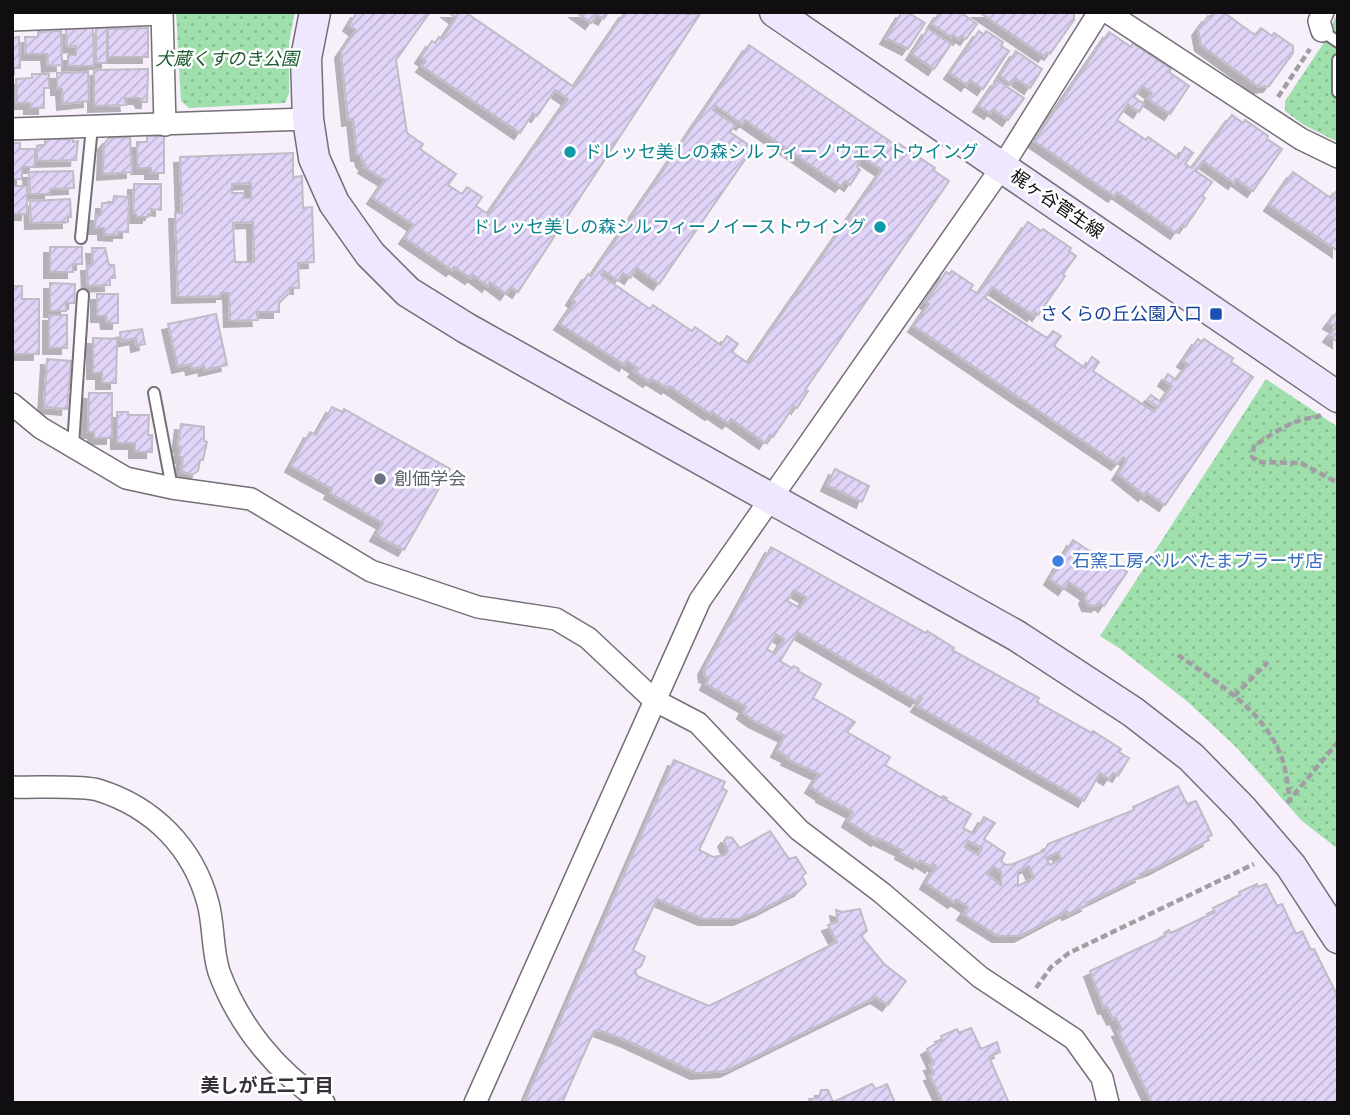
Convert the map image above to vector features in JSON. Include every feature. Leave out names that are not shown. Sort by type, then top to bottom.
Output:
[{"type":"street","points":[[315,12],[306,58],[308,119],[314,158],[334,204],[370,254],[408,292],[466,328],[1017,636],[1133,712],[1191,757],[1242,809],[1291,866],[1338,938]]},
{"type":"street","name":"梶ヶ谷菅生線","points":[[775,12],[1002,167],[1331,405]]},
{"type":"street","points":[[475,1103],[700,600],[1002,167],[1099,12]]},
{"type":"street","points":[[1107,12],[1301,139],[1338,158]]},
{"type":"street","points":[[12,20],[162,13],[165,125]]},
{"type":"street","points":[[12,130],[308,119]]},
{"type":"street","points":[[12,404],[41,428],[126,478],[172,488],[251,499],[371,571],[478,607],[556,619],[588,638],[654,700],[698,723],[799,830],[882,893],[980,977],[1074,1039],[1102,1078],[1108,1103]]},
{"type":"street","points":[[12,788],[96,789],[148,813],[187,851],[208,903],[219,970],[250,1033],[295,1083],[324,1103]]},
{"type":"lane","points":[[1338,60],[1338,92]]},
{"type":"lane","points":[[81,238],[92,127]]},
{"type":"lane","points":[[73,446],[83,295]]},
{"type":"lane","points":[[154,393],[172,488]]},
{"type":"path","points":[[1265,116],[1328,28]]},
{"type":"path","points":[[1331,405],[1315,419],[1305,419],[1265,438],[1254,446],[1252,457],[1258,462],[1301,463],[1338,483]]},
{"type":"path","points":[[1178,655],[1234,696],[1260,720],[1280,752],[1288,801],[1338,742]]},
{"type":"path","points":[[1234,696],[1268,662]]},
{"type":"path","points":[[1030,998],[1051,967],[1069,953],[1250,866]]},
{"type":"green space","name":"犬蔵くすのき公園","points":[[176,12],[295,12],[289,42],[289,93],[285,103],[189,108],[181,101]]},
{"type":"green space","points":[[1338,12],[1338,142],[1304,125],[1285,111],[1285,101],[1323,44]]},
{"type":"green space","points":[[1266,379],[1338,427],[1338,849],[1302,821],[1236,747],[1188,702],[1100,636]]},
{"type":"building","name":"ドレッセ美しの森シルフィーノウエストウイング","points":[[357,12],[430,12],[396,60],[407,133],[423,144],[420,149],[456,174],[448,185],[462,194],[467,187],[482,197],[476,206],[488,214],[568,99],[555,90],[537,116],[533,113],[520,133],[422,66],[426,61],[421,57],[432,41],[435,43],[439,37],[442,39],[456,18],[448,12],[465,12],[574,87],[625,12],[700,14],[518,292],[511,287],[506,294],[490,282],[488,286],[473,275],[471,278],[454,267],[452,270],[405,238],[414,225],[373,198],[385,180],[364,167],[366,165],[361,155],[357,155],[353,119],[348,120],[341,52],[356,30],[349,25]]},
{"type":"building","points":[[576,12],[608,12],[604,19],[597,15],[591,23]]},
{"type":"building","points":[[902,12],[907,12],[925,23],[908,49],[886,38]]},
{"type":"building","points":[[940,12],[960,12],[977,24],[966,39],[961,36],[959,39],[952,35],[951,37],[932,24]]},
{"type":"building","points":[[979,12],[1074,12],[1074,20],[1050,54],[1047,52],[1044,56]]},
{"type":"building","points":[[1214,12],[1223,12],[1255,35],[1261,28],[1293,46],[1293,53],[1269,86],[1259,87],[1201,45],[1198,30]]},
{"type":"building","points":[[93,28],[94,66],[68,66],[68,55],[76,55],[76,46],[67,47],[66,29]]},
{"type":"building","points":[[96,28],[107,28],[107,63],[96,63]]},
{"type":"building","points":[[148,28],[148,57],[108,57],[108,29]]},
{"type":"building","points":[[928,29],[951,44],[934,69],[912,54]]},
{"type":"building","points":[[61,31],[62,65],[48,66],[47,54],[26,54],[25,37],[38,37],[38,32]]},
{"type":"building","points":[[979,31],[984,35],[986,31],[1003,42],[1001,46],[1009,51],[983,89],[970,80],[967,85],[950,73]]},
{"type":"building","points":[[1109,32],[1131,47],[1133,43],[1171,69],[1169,72],[1189,86],[1170,114],[1148,99],[1152,93],[1142,86],[1134,97],[1144,104],[1139,112],[1128,104],[1117,120],[1178,158],[1185,147],[1193,153],[1185,164],[1192,168],[1232,115],[1243,123],[1245,120],[1282,149],[1253,191],[1236,179],[1234,183],[1203,161],[1196,171],[1212,182],[1202,196],[1205,198],[1185,227],[1182,225],[1176,233],[1117,192],[1114,196],[1034,141]]},
{"type":"building","points":[[19,37],[20,68],[12,68],[12,38]]},
{"type":"building","name":"ドレッセ美しの森シルフィーノイーストウイング","points":[[749,45],[897,146],[898,143],[935,168],[933,170],[949,181],[805,390],[808,391],[797,408],[794,406],[773,437],[770,435],[765,443],[731,419],[728,423],[669,386],[667,388],[651,378],[649,381],[634,371],[637,368],[627,361],[625,365],[560,324],[575,302],[572,299],[588,274],[591,276]],"holes":[[[716,106],[742,124],[745,120],[841,186],[845,181],[850,185],[860,170],[857,167],[863,151],[867,154],[864,158],[882,170],[748,363],[732,352],[738,344],[727,336],[721,345],[695,327],[692,331],[653,305],[650,309],[601,275],[604,271],[618,281],[623,273],[630,278],[637,268],[659,284],[753,148],[730,132],[735,125],[713,110]]]},
{"type":"building","points":[[1016,51],[1042,69],[1030,88],[1015,78],[1011,84],[1000,76]]},
{"type":"building","points":[[148,69],[147,102],[142,102],[140,98],[125,98],[126,105],[94,106],[94,70]]},
{"type":"building","points":[[88,72],[89,101],[63,104],[62,89],[57,89],[57,73]]},
{"type":"building","points":[[32,74],[49,74],[49,88],[44,88],[44,108],[30,108],[30,103],[17,103],[16,79],[32,78]]},
{"type":"building","points":[[997,80],[1024,98],[1008,120],[993,109],[990,113],[979,106]]},
{"type":"building","points":[[147,136],[164,136],[164,173],[151,173],[151,168],[137,168],[137,142],[147,142]]},
{"type":"building","points":[[130,137],[132,172],[103,174],[104,144],[109,138]]},
{"type":"building","points":[[45,139],[78,141],[76,160],[37,161],[37,146],[45,145]]},
{"type":"building","points":[[12,143],[20,143],[20,149],[35,149],[35,167],[22,167],[22,179],[12,179]]},
{"type":"building","points":[[293,153],[293,177],[302,176],[303,208],[312,207],[314,262],[298,263],[299,288],[290,288],[290,292],[279,303],[279,312],[257,312],[258,320],[230,321],[229,293],[221,293],[221,296],[178,297],[175,213],[182,213],[180,157]],"holes":[[[251,183],[251,198],[244,198],[244,193],[232,193],[232,184]],[[253,222],[254,262],[235,262],[233,223]]]},
{"type":"building","points":[[73,171],[74,188],[50,189],[50,194],[30,194],[29,172]]},
{"type":"building","points":[[1293,172],[1331,198],[1338,189],[1338,251],[1270,205]]},
{"type":"building","points":[[134,184],[161,184],[161,210],[151,209],[148,217],[136,217],[136,214],[133,214]]},
{"type":"building","points":[[12,186],[27,186],[27,214],[12,214]]},
{"type":"building","points":[[114,196],[129,197],[128,232],[118,232],[118,235],[104,234],[104,228],[95,228],[96,215],[101,215],[102,203],[113,203]]},
{"type":"building","points":[[70,199],[71,217],[68,217],[68,222],[31,223],[30,201]]},
{"type":"building","points":[[1028,222],[1071,248],[1069,251],[1076,256],[1063,274],[1065,276],[1038,315],[1035,312],[1033,315],[992,287],[985,298],[1047,338],[1053,331],[1061,336],[1054,346],[1085,368],[1092,357],[1099,362],[1093,371],[1154,412],[1158,407],[1147,400],[1151,395],[1161,402],[1172,386],[1164,380],[1168,374],[1176,380],[1188,364],[1183,361],[1198,339],[1202,342],[1204,339],[1233,358],[1231,362],[1253,377],[1165,505],[1146,492],[1144,495],[1118,474],[1127,460],[1123,457],[1117,464],[914,326],[946,272],[949,274],[952,271],[973,285],[970,289],[978,294]]},
{"type":"building","points":[[50,247],[82,247],[82,264],[73,264],[73,272],[50,272]]},
{"type":"building","points":[[92,248],[105,248],[109,265],[114,265],[115,278],[110,278],[110,285],[88,286],[87,265],[93,265]]},
{"type":"building","points":[[50,283],[75,284],[74,303],[66,303],[66,311],[50,311]]},
{"type":"building","points":[[12,286],[22,286],[22,299],[39,299],[39,354],[12,354]]},
{"type":"building","points":[[97,294],[118,294],[118,323],[107,323],[106,316],[97,316]]},
{"type":"building","points":[[1338,311],[1338,342],[1329,336],[1336,327],[1329,323]]},
{"type":"building","points":[[216,314],[227,365],[205,370],[204,366],[192,369],[191,364],[178,367],[168,324]]},
{"type":"building","points":[[49,315],[67,315],[67,348],[49,348]]},
{"type":"building","points":[[142,329],[145,344],[137,346],[136,338],[121,341],[120,332]]},
{"type":"building","points":[[93,338],[117,339],[116,383],[102,383],[102,373],[93,373]]},
{"type":"building","points":[[47,359],[71,361],[67,409],[44,407]]},
{"type":"building","points":[[89,393],[112,393],[112,438],[94,438],[94,432],[88,432]]},
{"type":"building","name":"創価学会","points":[[332,407],[342,412],[344,409],[450,469],[404,550],[376,535],[383,523],[330,493],[332,489],[291,466],[310,432],[316,435]]},
{"type":"building","points":[[117,412],[149,415],[148,435],[152,435],[152,452],[135,452],[135,443],[117,443]]},
{"type":"building","points":[[181,424],[204,427],[204,441],[207,442],[203,460],[200,460],[198,471],[192,475],[181,471],[183,457],[179,457],[181,447],[178,446]]},
{"type":"building","points":[[835,469],[869,486],[862,502],[827,485]]},
{"type":"building","points":[[1073,540],[1112,566],[1114,563],[1127,572],[1104,606],[1100,603],[1097,606],[1088,605],[1085,598],[1087,594],[1069,582],[1064,589],[1050,579]]},
{"type":"building","points":[[771,547],[926,633],[927,631],[954,648],[952,650],[1039,698],[1037,702],[1092,733],[1093,731],[1121,749],[1119,752],[1129,758],[1118,776],[1113,773],[1109,779],[1100,773],[1084,801],[917,706],[922,698],[919,696],[916,701],[798,632],[780,661],[792,668],[794,666],[821,684],[813,698],[855,722],[847,732],[890,757],[885,765],[971,814],[963,828],[974,834],[984,817],[995,823],[984,839],[1005,853],[1001,861],[1006,865],[1044,851],[1048,844],[1134,810],[1133,807],[1178,786],[1187,804],[1196,801],[1212,835],[1208,837],[1209,840],[1068,914],[1067,911],[1020,936],[998,936],[963,914],[968,907],[956,899],[954,902],[926,883],[936,866],[933,864],[931,867],[920,860],[919,863],[901,853],[902,850],[878,838],[877,840],[848,821],[853,812],[822,796],[811,787],[819,774],[787,759],[789,757],[777,751],[785,736],[754,721],[743,713],[746,707],[706,684],[709,678],[705,676],[704,669]],"holes":[[[794,590],[806,597],[800,608],[787,601]],[[776,634],[784,639],[775,654],[767,649]],[[968,841],[982,848],[978,855],[965,847]],[[1058,852],[1061,859],[1050,865],[1046,858]],[[993,866],[1001,872],[1001,885],[987,874]],[[1029,866],[1034,878],[1018,886],[1018,871]]]},
{"type":"building","points":[[674,760],[725,782],[722,788],[727,791],[699,850],[713,857],[725,855],[728,851],[724,841],[727,837],[732,838],[740,848],[770,831],[789,859],[796,857],[806,873],[802,876],[806,884],[800,890],[739,919],[704,919],[657,899],[633,950],[645,957],[641,966],[635,970],[637,976],[709,1006],[837,942],[828,925],[838,922],[836,910],[842,912],[860,909],[867,931],[861,936],[884,964],[906,981],[888,1005],[876,997],[726,1071],[696,1073],[628,1041],[599,1030],[594,1031],[562,1103],[524,1103]]},
{"type":"building","points":[[1257,884],[1258,887],[1266,884],[1277,906],[1282,904],[1296,934],[1302,931],[1338,997],[1338,1103],[1152,1103],[1118,1031],[1122,1030],[1107,1007],[1104,1008],[1090,971],[1165,936],[1164,933],[1169,930],[1171,933],[1215,912],[1213,908]]},
{"type":"building","points":[[971,1028],[981,1049],[997,1042],[1000,1052],[989,1057],[1009,1103],[943,1103],[930,1075],[934,1074],[930,1065],[934,1064],[927,1049],[942,1040],[941,1036],[957,1029],[959,1033]]},
{"type":"building","points":[[872,1084],[876,1089],[887,1084],[895,1103],[811,1103],[809,1099],[819,1098],[821,1090],[828,1090],[833,1102]]},
{"type":"place","name":"ドレッセ美しの森シルフィーノウエストウイング","points":[[570,152]]},
{"type":"place","name":"ドレッセ美しの森シルフィーノイーストウイング","points":[[880,227]]},
{"type":"place","name":"さくらの丘公園入口","points":[[1216,314]]},
{"type":"place","name":"創価学会","points":[[380,479]]},
{"type":"place","name":"石窯工房ベルベたまプラーザ店","points":[[1058,561]]},
{"type":"district","name":"美しが丘二丁目","points":[[267,1085]]}]
